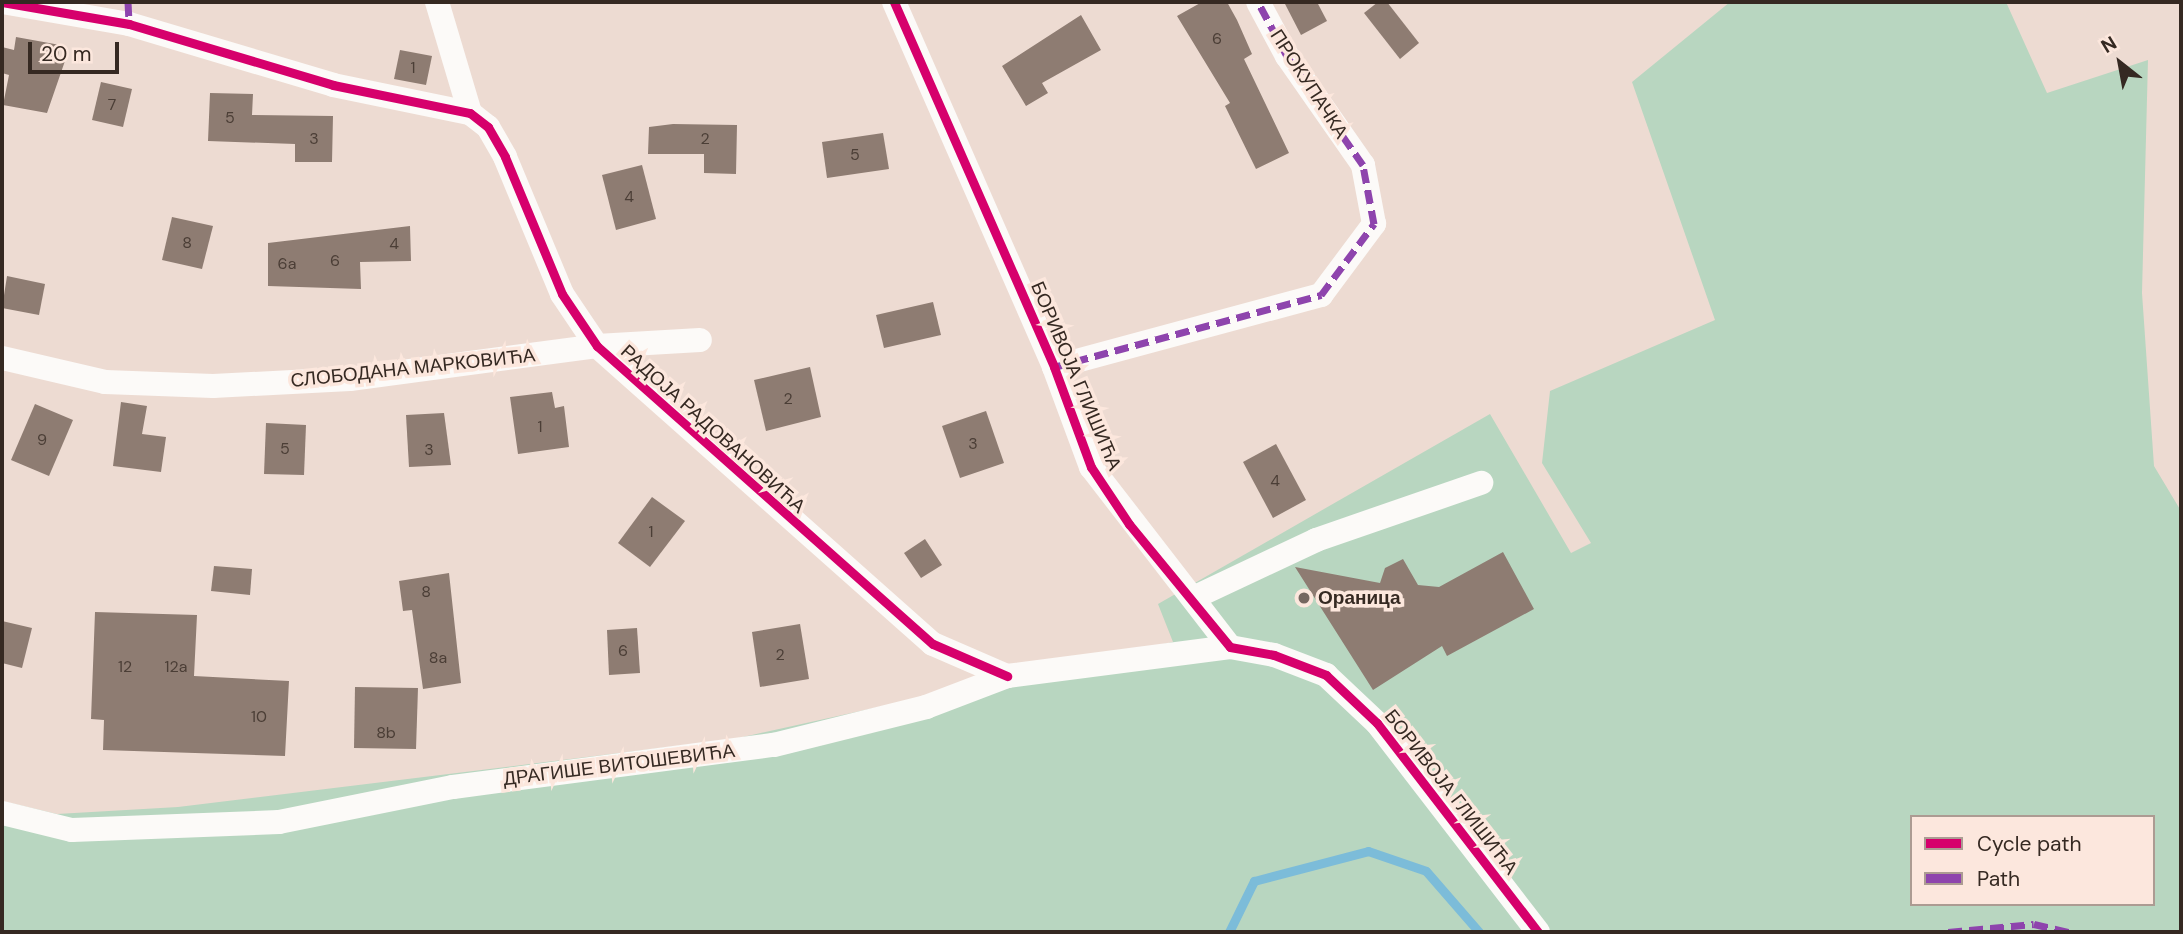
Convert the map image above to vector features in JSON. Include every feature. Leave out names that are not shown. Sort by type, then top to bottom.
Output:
[{"type":"street","points":[[2,2],[129,24],[333,85],[470,113],[437,2]]},
{"type":"street","name":"БОРИВОЈА ГЛИШИЋА","points":[[894,2],[1054,367],[1091,467],[1129,524],[1193,598],[1230,647],[1274,655],[1326,675],[1377,723],[1538,932]]},
{"type":"street","name":"ПРОКУПАЧКА","points":[[1054,367],[1321,295],[1374,224],[1363,165],[1287,56],[1258,2]]},
{"type":"street","name":"РАДОЈА РАДОВАНОВИЋА","points":[[470,113],[488,127],[505,158],[562,294],[597,346],[933,644],[1007,676]]},
{"type":"street","name":"СЛОБОДАНА МАРКОВИЋА","points":[[2,358],[105,382],[213,386],[350,379],[597,346],[700,340]]},
{"type":"street","points":[[1193,598],[1316,540],[1481,483]]},
{"type":"street","name":"ДРАГИШЕ ВИТОШЕВИЋА","points":[[2,813],[72,830],[279,822],[453,787],[774,745],[926,707],[1007,676],[1230,647]]},
{"type":"green space","points":[[1730,2],[2006,2],[2047,93],[2148,60],[2142,293],[2154,466],[2181,511],[2181,932],[2,932],[2,801],[57,814],[178,807],[734,739],[1173,642],[1158,604],[1490,414],[1571,553],[1591,543],[1542,463],[1550,391],[1715,320],[1632,82]]},
{"type":"building","points":[[1202,2],[1227,2],[1252,54],[1244,59],[1289,153],[1256,169],[1225,106],[1230,103],[1177,16]]},
{"type":"building","points":[[1284,2],[1317,2],[1327,21],[1301,35]]},
{"type":"building","points":[[1378,2],[1387,2],[1419,43],[1400,59],[1364,13]]},
{"type":"building","points":[[1081,15],[1101,50],[1042,83],[1048,93],[1026,106],[1002,66]]},
{"type":"building","points":[[16,37],[60,45],[58,57],[66,58],[47,113],[3,105],[9,75],[2,73],[2,47],[14,50]]},
{"type":"building","points":[[400,50],[432,56],[426,85],[394,79]]},
{"type":"building","points":[[101,82],[132,89],[123,127],[92,120]]},
{"type":"building","points":[[210,93],[253,94],[252,115],[333,116],[332,162],[295,162],[295,144],[208,141]]},
{"type":"building","points":[[673,124],[737,125],[736,174],[704,173],[704,154],[648,154],[649,127]]},
{"type":"building","points":[[883,133],[889,169],[827,178],[822,142]]},
{"type":"building","points":[[642,165],[656,219],[616,230],[602,175]]},
{"type":"building","points":[[172,217],[213,226],[202,269],[162,260]]},
{"type":"building","points":[[410,226],[411,261],[360,262],[361,289],[268,286],[268,243]]},
{"type":"building","points":[[7,276],[45,284],[39,315],[2,308]]},
{"type":"building","points":[[933,302],[941,335],[884,348],[876,315]]},
{"type":"building","points":[[810,367],[821,417],[766,431],[754,380]]},
{"type":"building","points":[[552,392],[555,408],[564,406],[569,447],[518,454],[510,397]]},
{"type":"building","points":[[121,402],[147,406],[142,434],[166,437],[161,472],[113,466]]},
{"type":"building","points":[[35,404],[73,420],[49,476],[11,460]]},
{"type":"building","points":[[986,411],[1004,463],[960,478],[942,426]]},
{"type":"building","points":[[444,413],[451,465],[409,467],[406,415]]},
{"type":"building","points":[[266,423],[306,425],[304,475],[264,474]]},
{"type":"building","points":[[1276,444],[1306,500],[1273,518],[1243,462]]},
{"type":"building","points":[[652,497],[685,521],[650,567],[618,543]]},
{"type":"building","points":[[925,539],[942,565],[921,578],[904,553]]},
{"type":"building","points":[[1503,552],[1534,609],[1447,656],[1442,646],[1373,690],[1295,567],[1380,583],[1385,568],[1403,559],[1418,585],[1439,587]]},
{"type":"building","points":[[214,566],[252,569],[250,595],[211,591]]},
{"type":"building","points":[[449,573],[461,683],[423,689],[412,610],[403,611],[399,581]]},
{"type":"building","points":[[95,612],[197,615],[194,676],[289,681],[285,756],[103,750],[104,720],[91,719]]},
{"type":"building","points":[[2,621],[32,628],[22,668],[2,663]]},
{"type":"building","points":[[800,624],[809,679],[760,687],[752,632]]},
{"type":"building","points":[[637,628],[640,673],[609,675],[607,630]]},
{"type":"building","points":[[355,687],[418,688],[416,749],[354,748]]},
{"type":"waterway","points":[[1229,932],[1254,881],[1368,851],[1426,871],[1479,932]]},
{"type":"marked path","points":[[128,2],[129,24]]},
{"type":"marked path","points":[[1054,367],[1321,295],[1374,224],[1363,165],[1287,56],[1258,2]]},
{"type":"marked path","points":[[1948,932],[2034,924],[2069,932]]},
{"type":"cycle path","points":[[2,2],[129,24],[333,85],[470,113],[488,127],[505,157],[562,294],[597,346],[933,644],[1007,676]]},
{"type":"cycle path","points":[[894,2],[1054,367],[1091,467],[1129,524],[1230,647],[1274,655],[1326,675],[1377,723],[1538,932]]},
{"type":"place","name":"Ораница","points":[[1304,598]]}]
